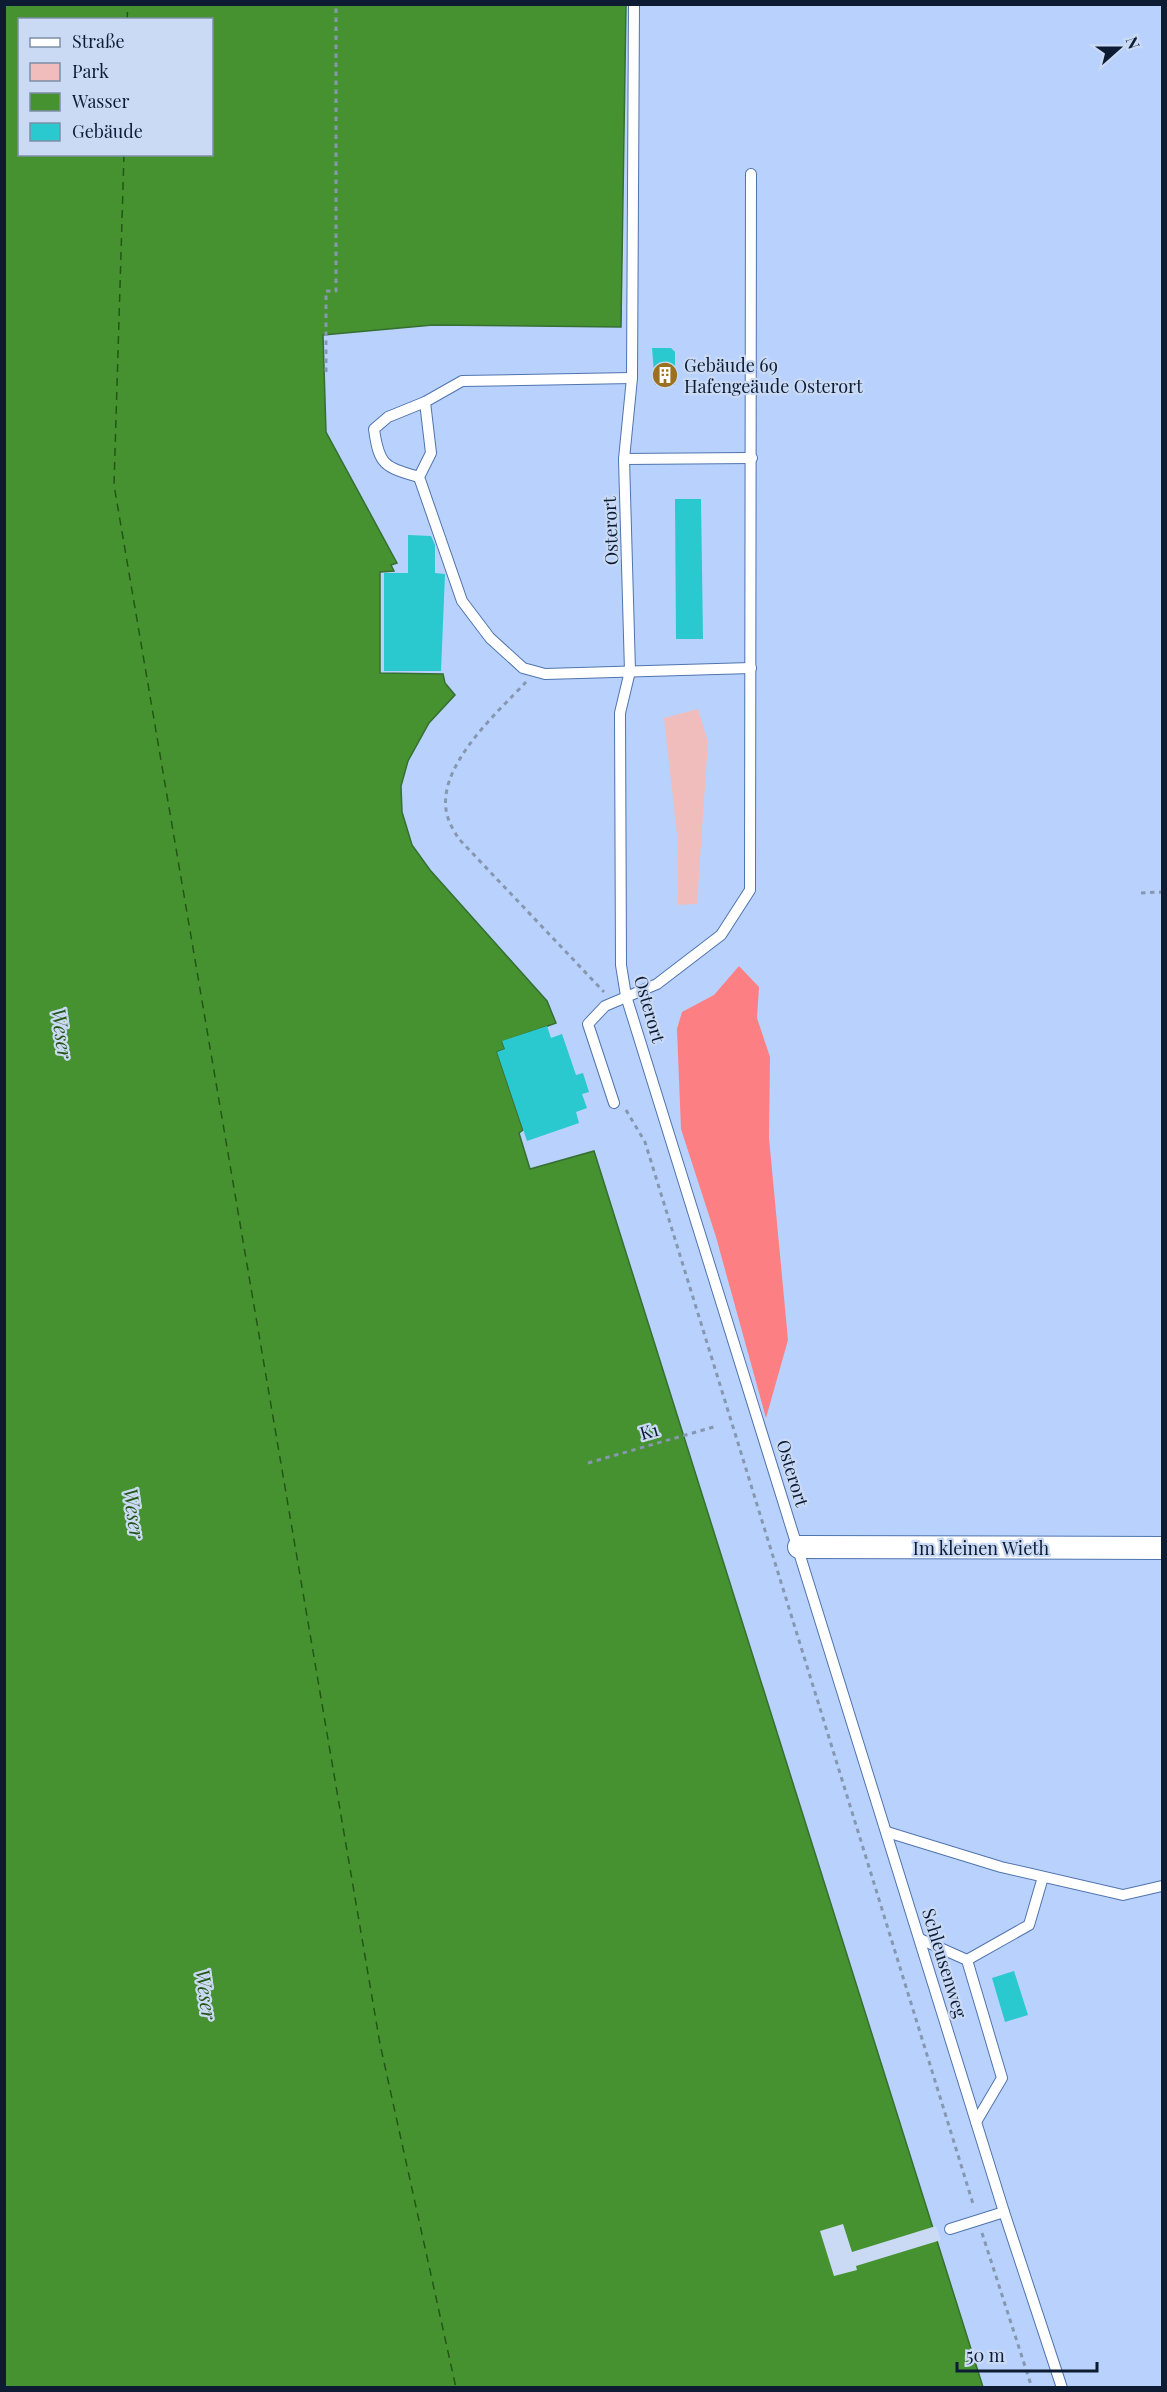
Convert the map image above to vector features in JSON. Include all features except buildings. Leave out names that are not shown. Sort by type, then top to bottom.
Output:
[{"type":"street","name":"Im kleinen Wieth","points":[[799,1547],[1162,1548]]},
{"type":"lane","name":"Osterort","points":[[634,4],[632,378],[624,459],[630,671],[620,713],[621,965],[626,996],[799,1547]]},
{"type":"lane","points":[[614,1103],[588,1024],[605,1006],[657,984],[721,935],[750,890],[751,174]]},
{"type":"lane","points":[[419,477],[387,468],[377,453],[374,429],[388,417],[425,402],[462,381],[632,378]]},
{"type":"lane","points":[[425,402],[430,453],[419,477],[462,601],[489,638],[523,668],[535,672],[581,674],[751,668]]},
{"type":"lane","points":[[624,459],[752,458]]},
{"type":"lane","name":"Schleusenweg","points":[[799,1547],[1004,2212],[1062,2388]]},
{"type":"lane","points":[[887,1832],[1001,1868],[1124,1895],[1162,1886]]},
{"type":"lane","points":[[967,1960],[1029,1925],[1042,1877]]},
{"type":"lane","points":[[920,1939],[967,1960],[1002,2078],[976,2121]]},
{"type":"lane","points":[[950,2229],[1004,2212]]},
{"type":"path","points":[[326,372],[327,291],[336,291],[336,4]]},
{"type":"path","points":[[535,672],[472,740],[452,772],[446,796],[447,816],[458,838],[585,975],[605,993],[626,996]]},
{"type":"path","points":[[1141,893],[1162,892]]},
{"type":"path","points":[[614,1103],[626,1111],[645,1142],[1032,2388]]},
{"type":"path","name":"K1","points":[[588,1463],[717,1426]]},
{"type":"shaded area","points":[[626,5],[1162,5],[1162,2387],[984,2387],[594,1152],[530,1169],[519,1133],[523,1130],[497,1052],[502,1041],[556,1022],[547,1001],[430,870],[412,845],[402,812],[401,786],[408,761],[429,723],[455,695],[445,683],[443,674],[380,673],[380,571],[394,570],[390,565],[396,562],[326,432],[323,335],[623,310]]},
{"type":"shaded area","points":[[739,966],[759,987],[757,1018],[770,1057],[769,1138],[788,1340],[766,1418],[716,1237],[681,1129],[677,1029],[682,1012],[714,995]]},
{"type":"green space","points":[[698,709],[708,742],[697,904],[678,905],[677,834],[664,718]]},
{"type":"water","name":"Weser","points":[[5,5],[626,5],[621,327],[433,325],[323,335],[326,432],[397,563],[391,565],[394,571],[380,572],[380,673],[443,674],[445,683],[455,695],[429,723],[408,761],[401,786],[402,812],[412,845],[430,870],[547,1001],[556,1023],[502,1042],[505,1049],[497,1052],[523,1130],[519,1133],[530,1169],[594,1151],[983,2387],[5,2388]]},
{"type":"pier","points":[[843,2224],[852,2252],[936,2226],[941,2240],[856,2266],[857,2270],[834,2276],[820,2231]]},
{"type":"ferry route","points":[[127,18],[128,4]]},
{"type":"ferry route","points":[[124,156],[114,485],[380,2044],[456,2388]]},
{"type":"place","name":"Gebäude 69 Hafengeäude Osterort","points":[[665,375]]}]
